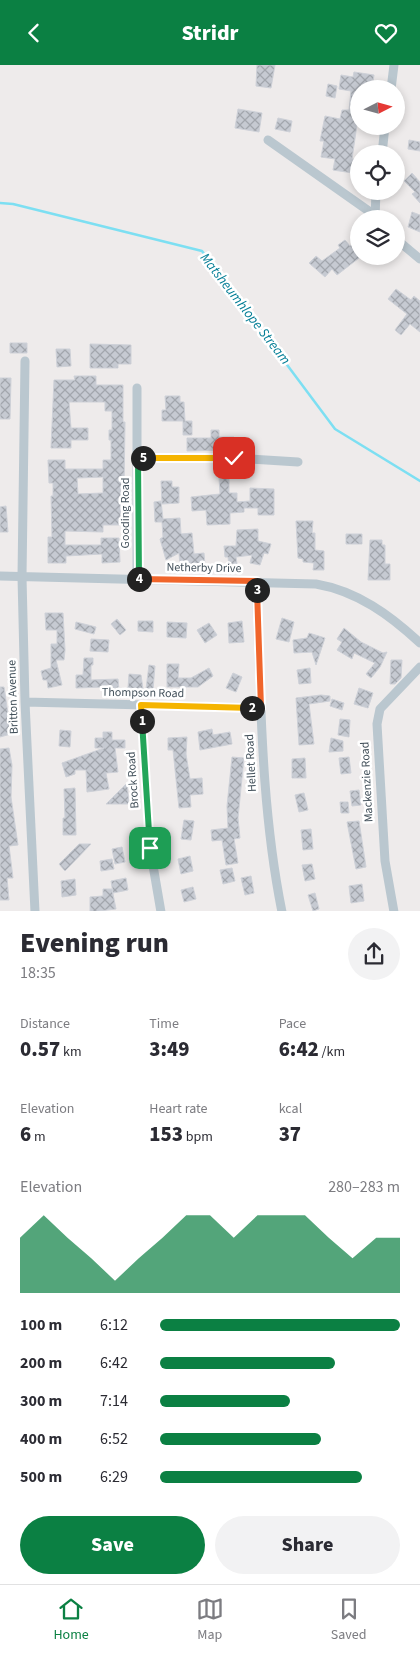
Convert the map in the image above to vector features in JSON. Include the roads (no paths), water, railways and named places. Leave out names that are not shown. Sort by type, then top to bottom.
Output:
[{"type":"street","points":[[392,80],[394,65]]},
{"type":"street","points":[[268,140],[366,210]]},
{"type":"street","points":[[405,246],[420,259]]},
{"type":"street","name":"Britton Avenue","points":[[25,361],[22,577],[25,703],[35,911]]},
{"type":"street","name":"Gooding Road","points":[[137,388],[137,579]]},
{"type":"street","points":[[138,458],[234,458],[298,462]]},
{"type":"street","name":"Netherby Drive","points":[[0,576],[316,584],[342,590],[385,614],[420,643]]},
{"type":"street","name":"Hellet Road","points":[[256,581],[267,818],[273,866],[282,911]]},
{"type":"street","name":"Mackenzie Road","points":[[394,911],[385,861],[377,724],[380,709],[420,667]]},
{"type":"street","name":"Thompson Road","points":[[25,703],[261,708]]},
{"type":"street","name":"Brock Road","points":[[141,705],[150,848],[161,911]]},
{"type":"waterway","name":"Matsheumhlope Stream","points":[[0,203],[13,204],[202,251],[335,429],[420,481]]}]
